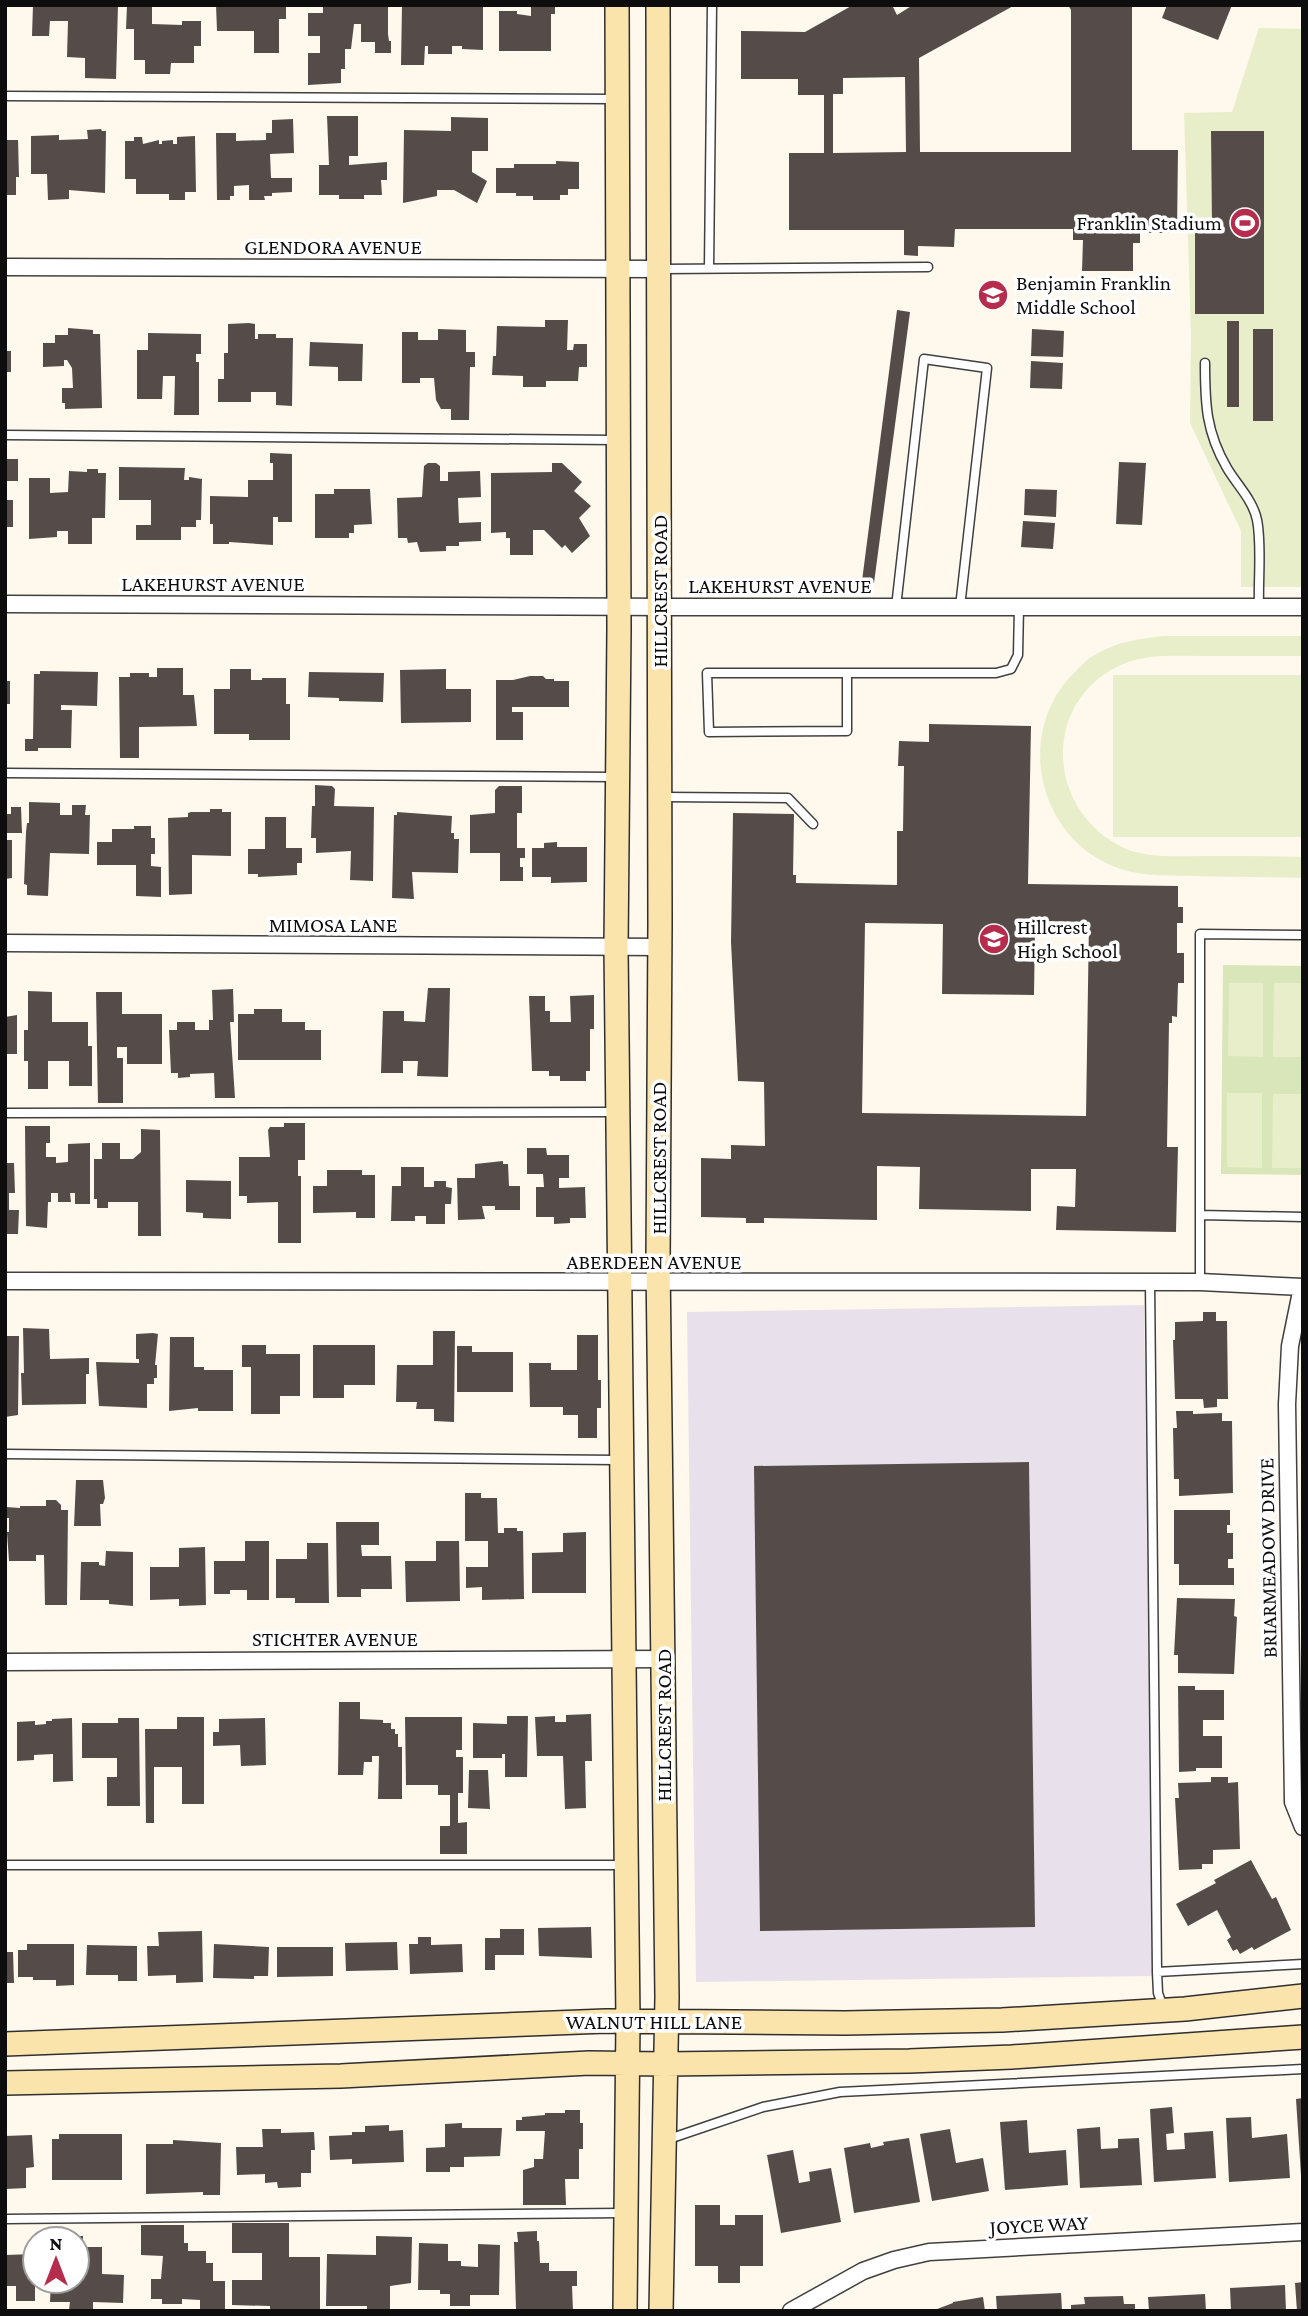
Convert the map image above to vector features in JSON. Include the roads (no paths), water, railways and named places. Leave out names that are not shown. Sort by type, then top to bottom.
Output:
[{"type":"main road","name":"HILLCREST ROAD","points":[[617,5],[619,777],[616,948],[627,1865],[625,2311]]},
{"type":"main road","name":"HILLCREST ROAD","points":[[658,5],[659,1283],[666,2021],[661,2311]]},
{"type":"main road","name":"WALNUT HILL LANE","points":[[5,2044],[628,2020],[845,2023],[1002,2020],[1164,2010],[1303,1996]]},
{"type":"main road","name":"WALNUT HILL LANE","points":[[5,2083],[341,2076],[589,2063],[1012,2057],[1303,2037]]},
{"type":"street","name":"GLENDORA AVENUE","points":[[5,267],[660,269]]},
{"type":"street","name":"LAKEHURST AVENUE","points":[[5,604],[1303,607]]},
{"type":"street","name":"MIMOSA LANE","points":[[5,943],[660,947]]},
{"type":"street","name":"ABERDEEN AVENUE","points":[[5,1282],[1200,1282],[1303,1287]]},
{"type":"street","name":"BRIARMEADOW DRIVE","points":[[1303,1287],[1290,1346],[1287,1404],[1293,1802],[1303,1827]]},
{"type":"street","name":"STICHTER AVENUE","points":[[5,1662],[664,1658]]},
{"type":"street","name":"JOYCE WAY","points":[[791,2311],[863,2271],[929,2252],[1303,2232]]},
{"type":"lane","points":[[709,268],[712,5]]},
{"type":"lane","points":[[5,96],[617,99]]},
{"type":"lane","points":[[660,269],[928,267]]},
{"type":"lane","points":[[896,607],[923,359],[987,368],[960,607]]},
{"type":"lane","points":[[1205,363],[1206,416],[1215,445],[1252,505],[1257,521],[1259,607]]},
{"type":"lane","points":[[5,435],[618,440]]},
{"type":"lane","points":[[847,674],[847,731],[709,732],[708,673],[996,673],[1011,668],[1018,655],[1020,607]]},
{"type":"lane","points":[[5,773],[619,777]]},
{"type":"lane","points":[[660,797],[788,798],[813,824]]},
{"type":"lane","points":[[1200,1282],[1200,934],[1303,935]]},
{"type":"lane","points":[[5,1113],[618,1112]]},
{"type":"lane","points":[[1200,1216],[1303,1217]]},
{"type":"lane","points":[[1150,1282],[1157,1972],[1158,1993],[1164,2010]]},
{"type":"lane","points":[[5,1454],[621,1460]]},
{"type":"lane","points":[[5,1865],[627,1865]]},
{"type":"lane","points":[[1157,1972],[1303,1964]]},
{"type":"lane","points":[[663,2141],[763,2107],[839,2092],[1303,2069]]},
{"type":"lane","points":[[5,2220],[627,2213]]},
{"type":"place","name":"Franklin Stadium","points":[[1245,223]]},
{"type":"place","name":"Benjamin Franklin Middle School","points":[[993,295]]},
{"type":"place","name":"Hillcrest High School","points":[[994,939]]}]
